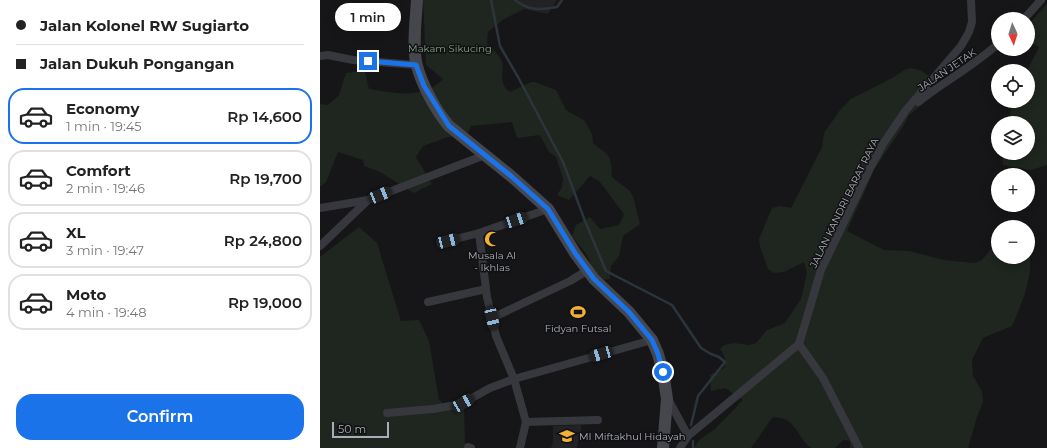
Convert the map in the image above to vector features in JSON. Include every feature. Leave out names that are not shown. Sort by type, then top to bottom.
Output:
[{"type":"main road","points":[[417,0],[415,41],[416,65],[424,86],[444,121],[548,209],[575,253],[594,279],[629,312],[652,340],[661,366],[667,399],[663,448]]},
{"type":"street","name":"JALAN KANDRI BARAT RAYA","points":[[798,344],[821,270],[883,144],[906,110],[961,46],[969,32],[972,22],[972,0]]},
{"type":"street","points":[[1030,12],[1041,0]]},
{"type":"street","name":"JALAN JETAK","points":[[906,110],[940,85],[983,58],[991,51]]},
{"type":"street","points":[[320,56],[328,55],[353,60],[416,65]]},
{"type":"street","points":[[320,208],[368,200],[485,155]]},
{"type":"street","points":[[320,246],[368,200]]},
{"type":"street","points":[[448,241],[479,233],[548,209]]},
{"type":"street","points":[[479,233],[487,297],[496,336],[514,379],[526,422],[520,448]]},
{"type":"street","points":[[492,318],[570,281],[588,270]]},
{"type":"street","points":[[428,302],[486,289]]},
{"type":"street","points":[[387,413],[433,409],[456,405],[463,403],[490,388],[514,379],[652,340]]},
{"type":"street","points":[[680,448],[688,436],[798,344],[823,378],[859,448]]},
{"type":"street","points":[[667,399],[688,436]]},
{"type":"street","points":[[526,422],[598,420]]},
{"type":"shaded area","points":[[518,0],[557,0],[548,14],[524,9]]},
{"type":"shaded area","name":"MI Miftakhul Hidayah","points":[[581,425],[581,440],[578,441],[577,448],[551,448],[553,441],[553,426]]},
{"type":"green space","name":"Makam Sikucing","points":[[423,0],[518,0],[524,9],[504,19],[488,32],[487,44],[501,59],[503,66],[502,78],[506,89],[510,92],[531,82],[535,82],[556,90],[566,110],[585,121],[592,134],[593,143],[610,159],[612,177],[630,191],[633,196],[640,224],[623,236],[619,256],[611,266],[610,279],[602,280],[593,269],[587,255],[572,236],[576,225],[590,217],[600,229],[619,225],[624,214],[599,181],[590,176],[569,200],[557,195],[562,187],[563,178],[556,157],[549,152],[540,135],[517,138],[512,122],[471,126],[467,135],[448,137],[423,146],[416,157],[432,184],[414,193],[380,172],[364,166],[363,160],[338,152],[326,182],[320,187],[320,104],[328,105],[339,95],[346,73],[361,71],[365,72],[369,89],[398,93],[427,90],[435,86],[443,79],[426,65]]},
{"type":"green space","points":[[1047,4],[1047,165],[1035,169],[1020,168],[1003,165],[1003,160],[1035,160],[1035,116],[1010,116],[1011,108],[1035,108],[1035,64],[1030,64],[1039,47],[1035,45],[1035,17]]},
{"type":"green space","points":[[911,68],[922,71],[929,76],[929,88],[932,97],[909,115],[875,168],[847,231],[884,250],[909,251],[944,260],[974,263],[982,260],[991,249],[991,264],[1030,264],[1028,284],[1012,326],[983,338],[972,360],[973,376],[982,391],[983,402],[968,448],[850,448],[850,441],[843,440],[835,448],[811,448],[806,444],[791,423],[780,418],[772,418],[751,448],[694,448],[700,439],[715,429],[743,400],[725,388],[711,391],[710,375],[724,368],[725,358],[720,349],[724,345],[734,343],[749,345],[756,343],[767,330],[785,323],[801,299],[807,273],[804,262],[784,272],[774,273],[768,269],[760,247],[759,239],[772,208],[780,206],[791,208],[822,147],[824,133],[840,110],[851,99],[894,77],[904,70]]},
{"type":"green space","points":[[359,227],[377,243],[401,321],[419,320],[429,341],[439,400],[442,402],[442,409],[464,406],[465,448],[320,448],[320,257]]},
{"type":"waterway","points":[[491,0],[500,46],[563,162],[606,271],[672,305],[701,348],[719,357],[725,362],[698,396],[691,425]]},
{"type":"waterway","points":[[515,0],[520,4],[535,9],[557,7],[562,0]]},
{"type":"waterway","points":[[693,441],[693,448]]},
{"type":"place","name":"Musala Al - Ikhlas","points":[[492,239]]},
{"type":"place","name":"Fidyan Futsal","points":[[578,312]]},
{"type":"place","name":"MI Miftakhul Hidayah","points":[[567,436]]},
{"type":"route","points":[[368,61],[416,65],[424,86],[444,121],[511,176],[548,209],[575,253],[594,279],[629,312],[652,340],[663,372]]}]
